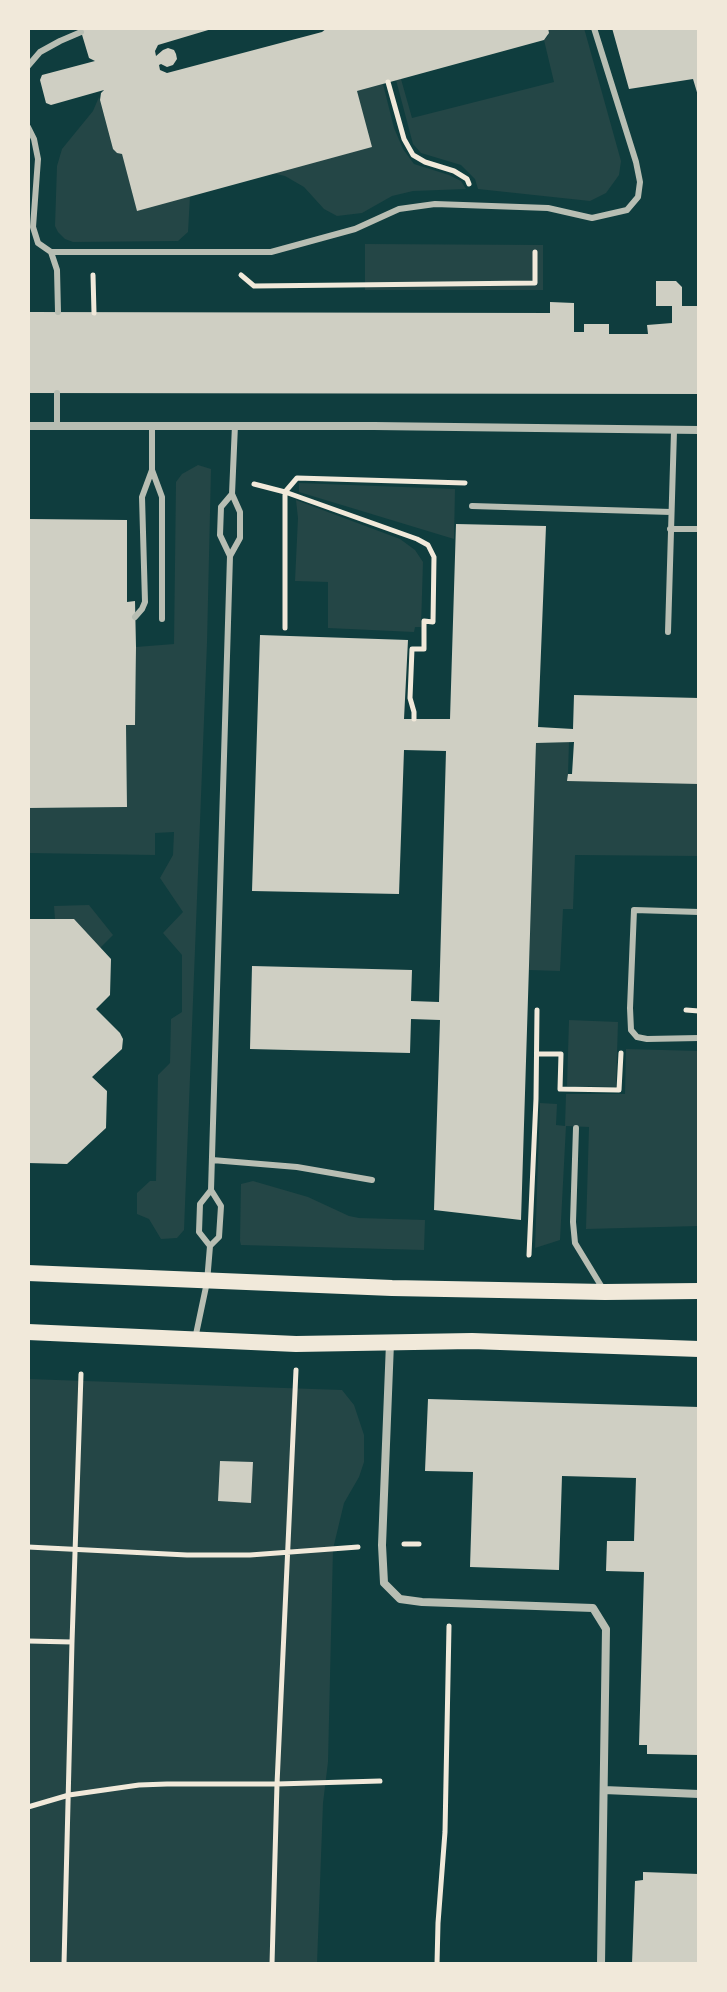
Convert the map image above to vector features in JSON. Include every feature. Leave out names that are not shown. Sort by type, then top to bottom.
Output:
[{"type":"main road","points":[[28,1273],[407,1289],[699,1291]]},
{"type":"main road","points":[[28,1332],[296,1344],[472,1341],[699,1349]]},
{"type":"street","points":[[28,426],[699,430]]},
{"type":"street","points":[[390,1343],[382,1545],[384,1583],[400,1599],[422,1602],[593,1608],[606,1629],[601,1964]]},
{"type":"street","points":[[604,1790],[699,1794]]},
{"type":"lane","points":[[28,127],[38,159],[33,227],[38,243],[51,252],[271,252],[355,229],[399,209],[435,204],[548,208],[592,218],[627,210],[638,197],[640,182],[594,28]]},
{"type":"lane","points":[[28,66],[40,52],[81,32]]},
{"type":"lane","points":[[51,252],[57,270],[58,312]]},
{"type":"lane","points":[[57,393],[57,426]]},
{"type":"lane","points":[[230,556],[240,538],[240,512],[232,494],[235,425]]},
{"type":"lane","points":[[135,617],[145,602],[142,497],[152,470],[152,426]]},
{"type":"lane","points":[[668,632],[674,431]]},
{"type":"lane","points":[[152,470],[162,497],[162,619]]},
{"type":"lane","points":[[195,1339],[207,1282],[210,1246],[219,1237],[221,1206],[211,1190],[230,556],[220,535],[221,507],[232,494]]},
{"type":"lane","points":[[472,506],[671,512]]},
{"type":"lane","points":[[670,529],[699,529]]},
{"type":"lane","points":[[699,912],[634,910],[630,1008],[631,1030],[637,1037],[699,1038]]},
{"type":"lane","points":[[576,1128],[575,1243],[605,1292]]},
{"type":"lane","points":[[212,1160],[297,1167],[372,1180]]},
{"type":"lane","points":[[210,1246],[199,1232],[200,1204],[211,1190]]},
{"type":"path","points":[[388,82],[404,139],[413,155],[467,179],[473,205]]},
{"type":"path","points":[[236,268],[254,286],[535,283],[535,252]]},
{"type":"path","points":[[57,270],[93,270],[94,313]]},
{"type":"path","points":[[233,478],[285,492],[428,545],[434,557],[433,622],[424,621],[424,649],[412,649],[410,698],[414,719]]},
{"type":"path","points":[[285,492],[285,628]]},
{"type":"path","points":[[529,1255],[537,1010]]},
{"type":"path","points":[[686,1010],[699,1011]]},
{"type":"path","points":[[537,1054],[561,1054],[560,1089],[619,1090],[621,1061]]},
{"type":"path","points":[[272,1964],[296,1344]]},
{"type":"path","points":[[64,1964],[81,1374]]},
{"type":"path","points":[[28,1547],[250,1555],[419,1544]]},
{"type":"path","points":[[437,1964],[445,1832],[449,1602]]},
{"type":"path","points":[[28,1641],[72,1642]]},
{"type":"path","points":[[28,1807],[69,1795],[139,1785],[380,1781]]},
{"type":"shaded area","points":[[548,28],[584,28],[621,161],[619,175],[606,193],[590,201],[478,189],[475,179],[461,165],[421,153],[413,144],[396,80],[401,79],[412,118],[554,82],[544,40],[548,36]]},
{"type":"shaded area","points":[[383,84],[394,128],[414,164],[449,175],[461,181],[466,189],[413,191],[392,196],[362,213],[337,216],[324,209],[304,187],[285,176],[272,173],[371,147],[357,91]]},
{"type":"shaded area","points":[[99,97],[113,149],[122,154],[137,210],[190,196],[188,232],[178,241],[73,242],[58,232],[55,226],[57,166],[62,149],[93,111]]},
{"type":"shaded area","points":[[365,244],[543,245],[543,290],[365,290]]},
{"type":"shaded area","points":[[198,465],[211,469],[184,1230],[177,1238],[161,1239],[149,1219],[137,1214],[137,1193],[150,1181],[156,1181],[158,1075],[170,1063],[171,1019],[182,1012],[182,955],[163,933],[183,912],[160,878],[173,855],[174,832],[155,833],[155,855],[28,853],[28,808],[127,807],[126,725],[135,725],[136,647],[174,644],[176,482],[182,474]]},
{"type":"shaded area","points":[[299,483],[455,489],[454,539],[299,492]]},
{"type":"shaded area","points":[[296,500],[400,539],[415,550],[423,562],[421,627],[415,627],[414,632],[328,628],[328,582],[295,581]]},
{"type":"shaded area","points":[[569,742],[568,774],[699,778],[699,856],[575,855],[573,909],[563,909],[560,971],[529,970],[536,743]]},
{"type":"shaded area","points":[[89,905],[113,935],[100,948],[55,919],[54,906]]},
{"type":"shaded area","points":[[569,1020],[618,1022],[616,1087],[567,1086]]},
{"type":"shaded area","points":[[626,1049],[699,1051],[699,1226],[586,1229],[589,1127],[566,1126],[560,1240],[535,1248],[540,1103],[557,1104],[556,1125],[565,1126],[566,1094],[625,1094]]},
{"type":"shaded area","points":[[253,1181],[308,1197],[349,1216],[425,1220],[424,1250],[241,1245],[241,1184]]},
{"type":"shaded area","points":[[28,1379],[342,1390],[354,1405],[364,1435],[364,1462],[344,1503],[333,1549],[328,1762],[323,1803],[317,1964],[28,1964]]},
{"type":"building","points":[[80,28],[215,28],[158,45],[156,56],[168,48],[176,54],[173,65],[159,65],[160,70],[167,73],[322,32],[327,28],[548,28],[549,33],[544,40],[357,91],[372,147],[137,211],[122,154],[113,149],[100,100],[104,90],[51,105],[46,103],[40,80],[42,75],[95,61],[89,58]]},
{"type":"building","points":[[612,28],[699,28],[699,99],[693,79],[629,89]]},
{"type":"building","points":[[656,281],[676,281],[682,287],[682,306],[699,306],[699,394],[28,393],[28,312],[550,313],[550,302],[574,303],[574,332],[584,332],[584,324],[609,324],[609,334],[648,334],[647,325],[672,323],[672,306],[656,306]]},
{"type":"building","points":[[28,519],[127,520],[127,602],[135,601],[136,647],[135,725],[126,725],[127,807],[28,808]]},
{"type":"building","points":[[456,524],[546,526],[538,727],[573,729],[574,695],[699,698],[699,784],[567,781],[568,774],[572,774],[574,742],[536,743],[521,1220],[434,1210],[440,1020],[411,1019],[410,1053],[250,1049],[252,966],[412,970],[411,1001],[439,1002],[446,751],[404,750],[399,894],[252,891],[260,635],[408,640],[404,719],[450,719]]},
{"type":"building","points":[[28,919],[74,919],[111,959],[110,995],[96,1009],[120,1033],[122,1049],[92,1077],[107,1091],[106,1128],[67,1164],[28,1163]]},
{"type":"building","points":[[428,1399],[699,1407],[699,1755],[647,1754],[647,1745],[639,1745],[644,1572],[606,1571],[607,1541],[634,1541],[636,1478],[562,1476],[559,1570],[470,1567],[473,1472],[425,1471]]},
{"type":"building","points":[[220,1461],[253,1462],[251,1503],[218,1501]]},
{"type":"building","points":[[643,1872],[699,1874],[699,1964],[632,1964],[635,1881],[643,1880]]}]
